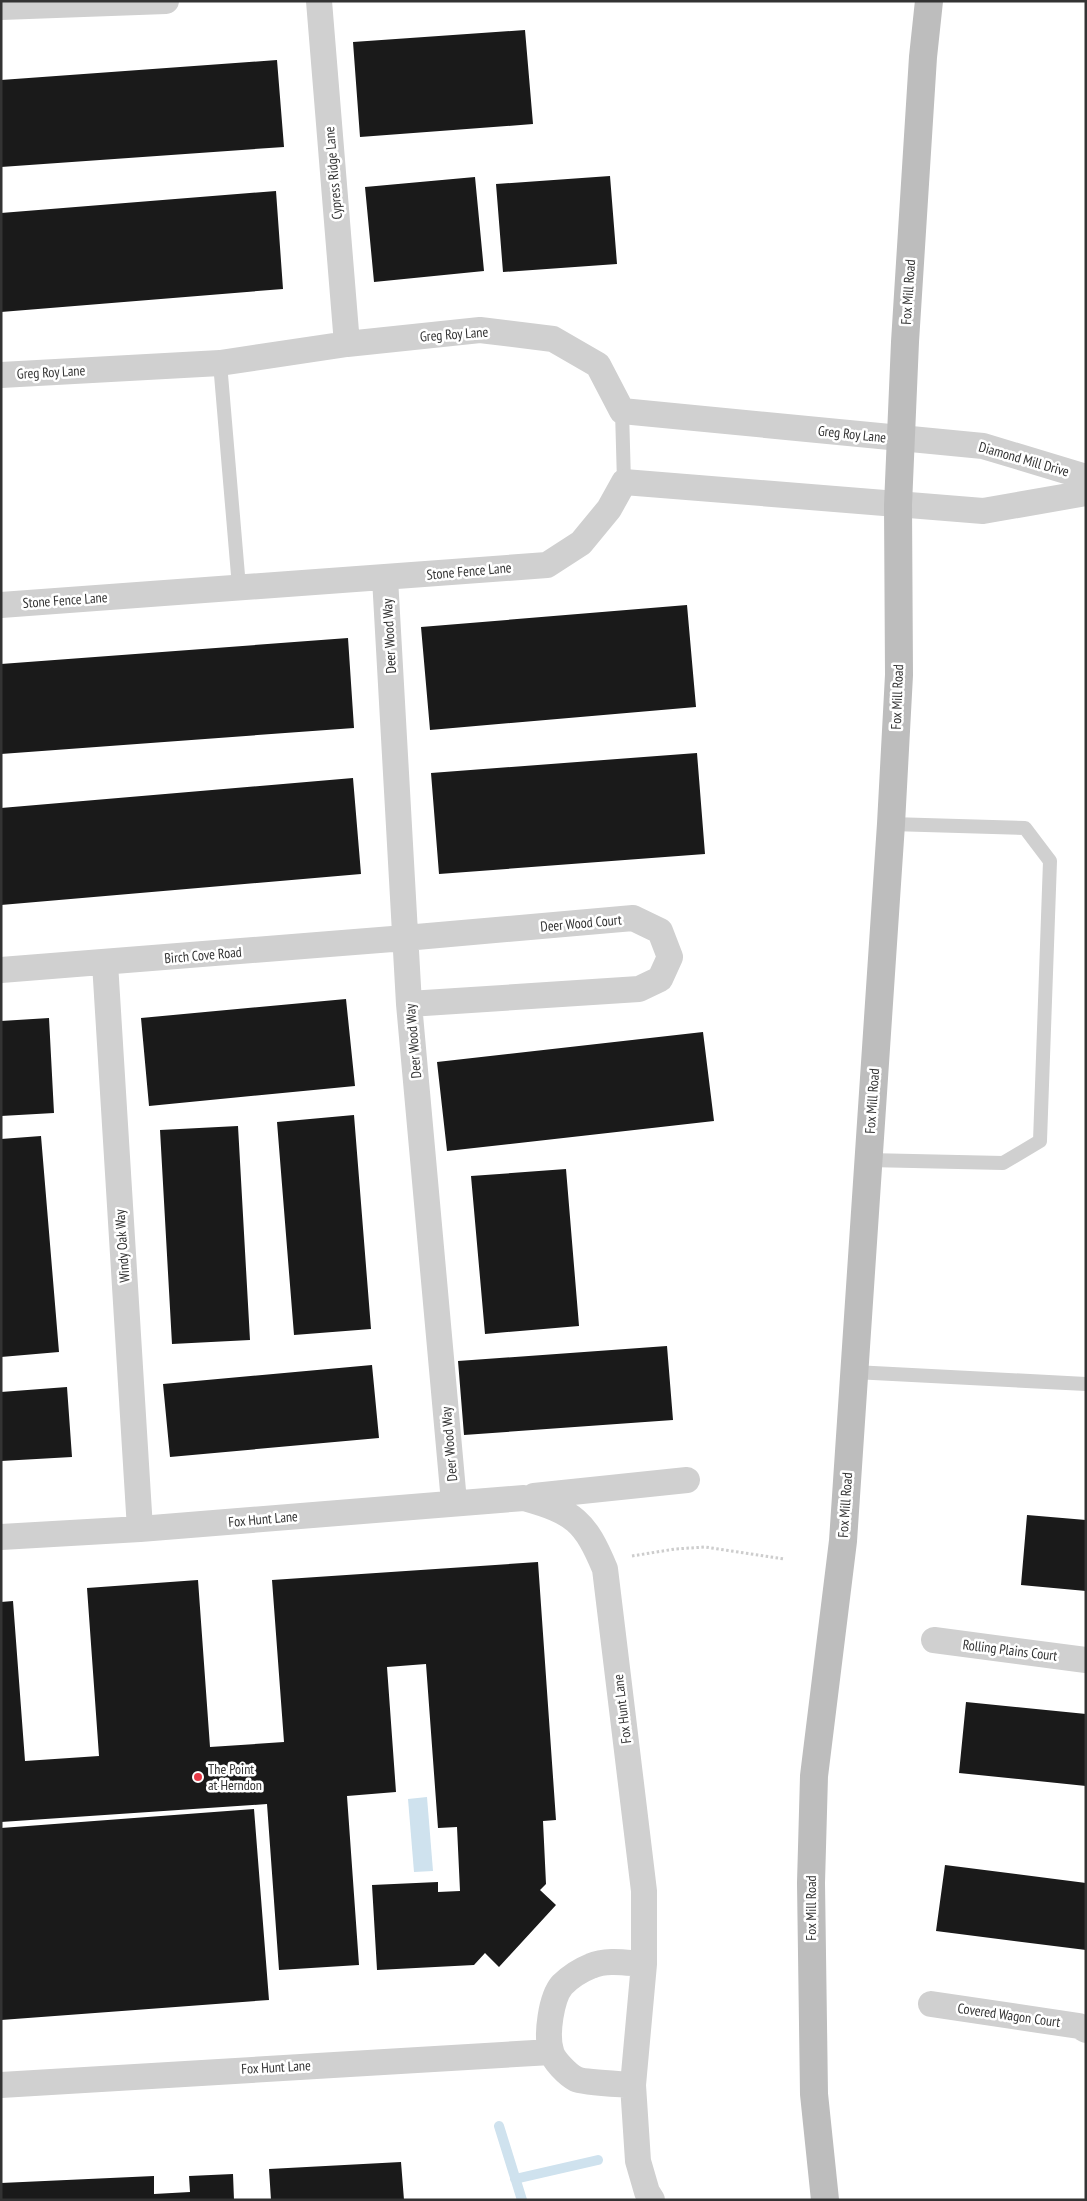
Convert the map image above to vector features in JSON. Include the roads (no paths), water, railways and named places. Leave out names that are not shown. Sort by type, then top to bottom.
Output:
[{"type":"street","points":[[1,7],[166,1]]},
{"type":"street","name":"Cypress Ridge Lane","points":[[319,1],[347,344]]},
{"type":"street","name":"Fox Mill Road","points":[[825,2200],[814,2094],[811,1883],[814,1795],[843,1540],[891,824],[899,674],[898,505],[905,342],[923,57],[929,1]]},
{"type":"street","name":"Greg Roy Lane","points":[[1,374],[220,362],[347,344],[480,330],[553,339],[598,365],[622,411],[902,439]]},
{"type":"street","name":"Diamond Mill Drive","points":[[902,439],[983,446],[1086,476]]},
{"type":"street","points":[[624,482],[898,505]]},
{"type":"street","name":"Stone Fence Lane","points":[[1,605],[547,565],[581,543],[609,509],[624,482]]},
{"type":"street","name":"Diamond Mill Drive","points":[[898,505],[987,511],[1086,493]]},
{"type":"street","name":"Deer Wood Way","points":[[386,578],[405,938],[454,1502]]},
{"type":"street","name":"Deer Wood Court","points":[[405,938],[632,918],[660,931],[670,957],[660,979],[639,989],[410,1004]]},
{"type":"street","name":"Birch Cove Road","points":[[1,970],[405,938]]},
{"type":"street","name":"Windy Oak Way","points":[[104,962],[140,1529]]},
{"type":"street","name":"Fox Hunt Lane","points":[[1,1537],[140,1529],[454,1502],[524,1498],[687,1480]]},
{"type":"street","name":"Fox Hunt Lane","points":[[524,1498],[556,1507],[576,1520],[594,1542],[605,1569],[644,1891],[644,1964],[634,2085],[638,2161],[647,2192],[652,2200]]},
{"type":"street","name":"Rolling Plains Court","points":[[934,1640],[1086,1660]]},
{"type":"street","points":[[634,2085],[576,2079],[560,2065],[551,2052],[548,2028],[553,2006],[561,1986],[574,1976],[593,1965],[610,1962],[644,1964]]},
{"type":"street","name":"Covered Wagon Court","points":[[931,2004],[1079,2026],[1086,2030]]},
{"type":"street","name":"Fox Hunt Lane","points":[[1,2085],[551,2052]]},
{"type":"lane","points":[[220,362],[239,587]]},
{"type":"lane","points":[[622,411],[624,482]]},
{"type":"lane","points":[[868,1160],[1003,1163],[1040,1141],[1050,861],[1025,828],[891,824]]},
{"type":"lane","points":[[854,1372],[1086,1384]]},
{"type":"water","points":[[427,1797],[433,1871],[414,1872],[408,1799]]},
{"type":"waterway","points":[[499,2126],[522,2200]]},
{"type":"waterway","points":[[515,2179],[598,2160]]},
{"type":"place","name":"The Point at Herndon","points":[[198,1777]]}]
